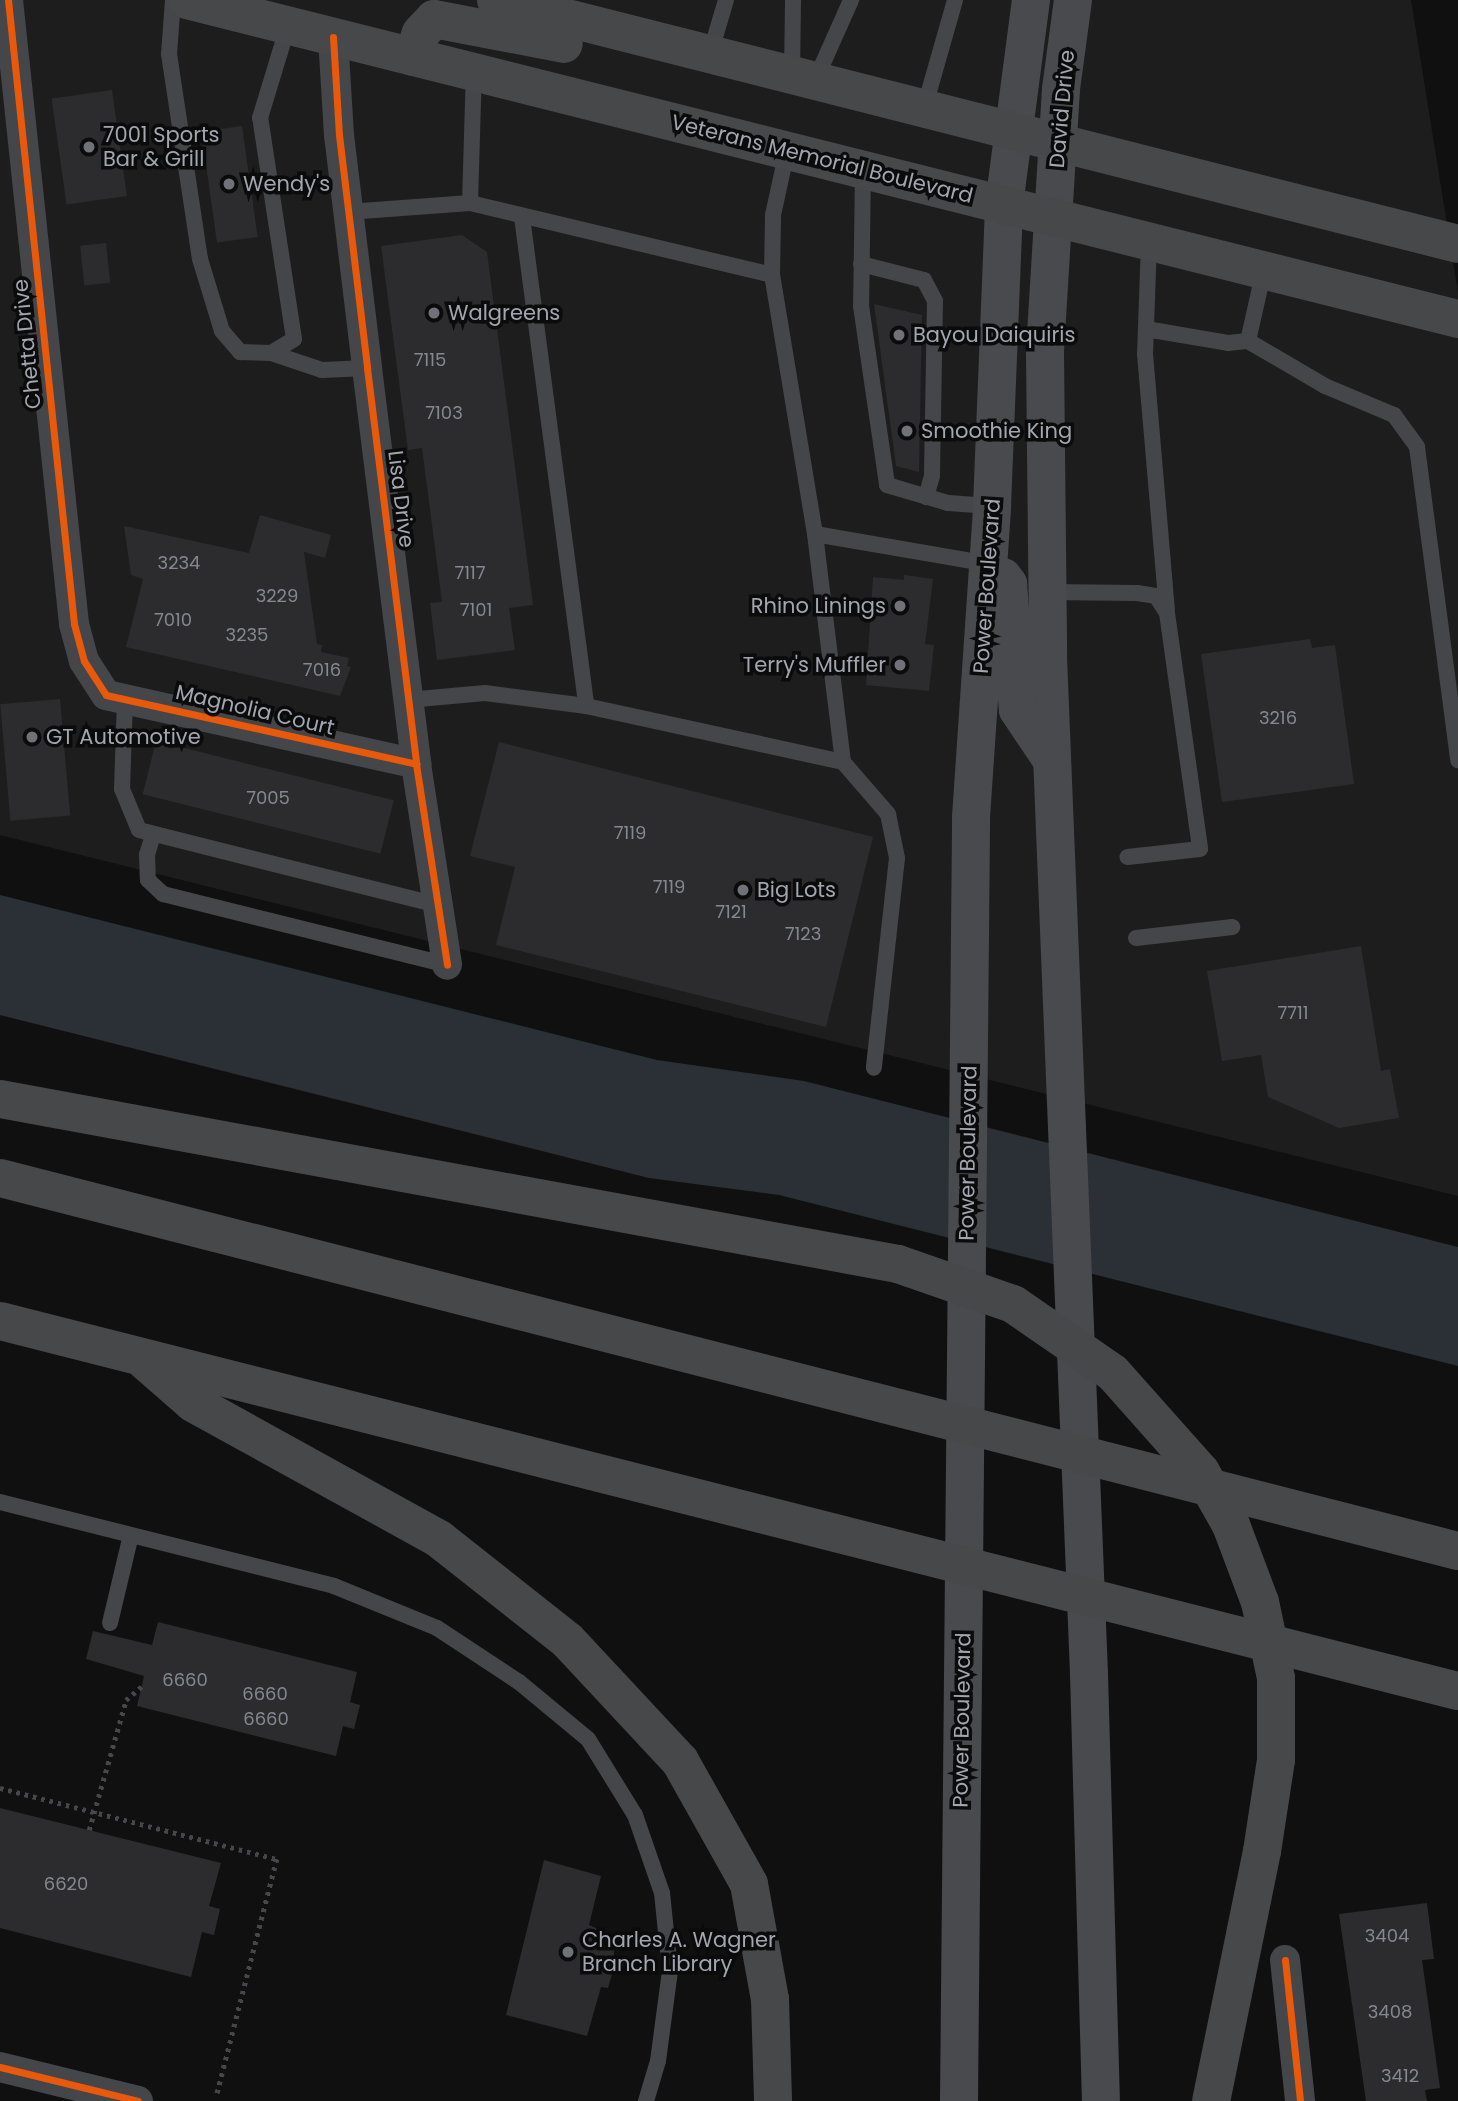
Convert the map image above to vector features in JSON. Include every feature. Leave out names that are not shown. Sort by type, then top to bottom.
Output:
[{"type":"highway","points":[[0,1099],[898,1264],[1013,1304],[1113,1373],[1200,1472],[1231,1525],[1260,1602],[1276,1678],[1276,1760],[1266,1825],[1210,2101]]},
{"type":"highway","points":[[0,1178],[1458,1551]]},
{"type":"highway","points":[[0,1321],[1458,1691]]},
{"type":"highway","points":[[139,1356],[193,1403],[439,1539],[568,1640],[680,1760],[749,1884],[770,1999],[773,2101]]},
{"type":"main road","name":"Veterans Memorial Boulevard","points":[[187,0],[1458,319]]},
{"type":"main road","points":[[496,0],[1458,244]]},
{"type":"main road","name":"David Drive","points":[[1004,205],[1031,0]]},
{"type":"main road","name":"David Drive","points":[[1052,217],[1073,0]]},
{"type":"main road","points":[[413,57],[425,25],[445,19],[723,80],[790,74]]},
{"type":"main road","name":"Power Boulevard","points":[[959,2101],[971,817],[992,506],[1004,205]]},
{"type":"main road","points":[[1052,217],[1045,353],[1051,759],[1089,1674],[1101,2101]]},
{"type":"main road","points":[[988,564],[1008,584],[1018,710],[1051,759]]},
{"type":"street","name":"Chetta Drive","points":[[8,0],[75,624],[84,661],[96,679]]},
{"type":"street","name":"Lisa Drive","points":[[333,37],[348,212],[367,368],[416,764],[447,965]]},
{"type":"street","name":"Magnolia Court","points":[[96,679],[106,695],[416,764]]},
{"type":"street","points":[[1285,1960],[1300,2101]]},
{"type":"street","points":[[0,2067],[138,2101]]},
{"type":"lane","points":[[173,0],[169,54],[200,258],[222,331],[240,352],[271,353],[323,370],[367,368]]},
{"type":"lane","points":[[710,54],[726,0]]},
{"type":"lane","points":[[790,74],[793,0]]},
{"type":"lane","points":[[790,74],[851,0]]},
{"type":"lane","points":[[924,109],[955,0]]},
{"type":"lane","points":[[271,353],[294,339],[261,118],[288,25]]},
{"type":"lane","points":[[470,203],[474,72]]},
{"type":"lane","points":[[787,150],[773,215],[772,275],[815,534],[843,762],[888,814],[897,858],[874,1068]]},
{"type":"lane","points":[[863,170],[860,306],[887,485],[926,497],[992,506]]},
{"type":"lane","points":[[348,212],[470,203],[772,275]]},
{"type":"lane","points":[[522,217],[586,706]]},
{"type":"lane","points":[[1126,858],[1200,849],[1167,613],[1146,329],[1149,241]]},
{"type":"lane","points":[[861,264],[924,280],[935,301],[932,476],[926,497]]},
{"type":"lane","points":[[1248,341],[1264,270]]},
{"type":"lane","points":[[1146,329],[1228,343],[1248,341],[1325,386],[1394,415],[1417,447],[1458,760]]},
{"type":"lane","points":[[815,534],[988,564]]},
{"type":"lane","points":[[1048,592],[1137,593],[1156,596],[1167,613]]},
{"type":"lane","points":[[408,700],[485,694],[586,706],[843,762]]},
{"type":"lane","points":[[125,699],[122,789],[139,830],[438,905]]},
{"type":"lane","points":[[153,835],[147,855],[148,880],[163,894],[447,965]]},
{"type":"lane","points":[[1136,938],[1232,926]]},
{"type":"lane","points":[[0,1502],[334,1586],[437,1628],[519,1682],[588,1740],[635,1815],[662,1893],[670,1971],[658,2061],[646,2101]]},
{"type":"lane","points":[[110,1623],[131,1535]]},
{"type":"path","points":[[89,1830],[97,1812],[126,1700],[142,1686]]},
{"type":"path","points":[[0,1788],[278,1859],[217,2094]]},
{"type":"shaded area","points":[[0,0],[1411,0],[1458,293],[1458,1196],[0,835]]},
{"type":"shaded area","points":[[0,895],[657,1060],[804,1081],[1458,1247],[1458,1366],[779,1195],[649,1178],[0,1015]]},
{"type":"building","name":"7001 Sports Bar & Grill","points":[[112,90],[127,196],[66,204],[52,98]]},
{"type":"building","name":"Wendy's","points":[[242,126],[258,237],[217,243],[201,132]]},
{"type":"building","points":[[462,235],[487,252],[533,605],[509,608],[515,650],[437,660],[430,603],[442,602],[422,448],[408,450],[381,246]]},
{"type":"building","points":[[106,243],[110,283],[84,285],[80,246]]},
{"type":"building","points":[[874,304],[922,315],[919,472],[896,466]]},
{"type":"building","points":[[260,515],[331,535],[325,558],[304,552],[317,644],[322,645],[321,652],[349,658],[347,666],[351,667],[340,696],[126,647],[143,579],[131,575],[124,526],[249,553]]},
{"type":"building","points":[[904,575],[933,579],[925,644],[934,645],[929,691],[866,685],[873,577],[904,580]]},
{"type":"building","points":[[1310,639],[1312,648],[1335,645],[1354,784],[1222,802],[1201,654]]},
{"type":"building","name":"GT Automotive","points":[[60,699],[70,816],[10,821],[0,704]]},
{"type":"building","points":[[156,741],[394,800],[380,854],[143,794]]},
{"type":"building","points":[[499,742],[873,837],[826,1027],[496,945],[515,867],[470,856]]},
{"type":"building","points":[[1361,946],[1381,1071],[1390,1069],[1399,1118],[1339,1128],[1268,1097],[1261,1055],[1222,1061],[1207,971]]},
{"type":"building","points":[[158,1622],[357,1672],[350,1702],[360,1705],[354,1729],[343,1726],[336,1756],[137,1706],[144,1676],[86,1659],[93,1631],[152,1645]]},
{"type":"building","points":[[0,1808],[221,1863],[209,1906],[220,1909],[214,1935],[202,1932],[191,1977],[0,1928]]},
{"type":"building","name":"Charles A. Wagner Branch Library","points":[[544,1860],[601,1876],[589,1925],[614,1936],[614,1967],[608,1988],[601,1987],[587,2036],[506,2015]]},
{"type":"building","points":[[1427,1903],[1434,1959],[1422,1960],[1440,2088],[1425,2090],[1427,2101],[1366,2101],[1339,1914]]},
{"type":"cycle path","points":[[8,0],[74,624],[84,661],[106,695],[416,764]]},
{"type":"cycle path","points":[[333,37],[339,135],[367,368],[416,764],[447,965]]},
{"type":"cycle path","points":[[1285,1960],[1300,2101]]},
{"type":"cycle path","points":[[0,2067],[138,2101]]},
{"type":"place","name":"7001 Sports Bar & Grill","points":[[89,147]]},
{"type":"place","name":"Wendy's","points":[[229,184]]},
{"type":"place","name":"Walgreens","points":[[434,313]]},
{"type":"place","name":"Bayou Daiquiris","points":[[899,335]]},
{"type":"place","name":"Smoothie King","points":[[907,431]]},
{"type":"place","name":"Rhino Linings","points":[[900,606]]},
{"type":"place","name":"Terry's Muffler","points":[[900,665]]},
{"type":"place","name":"GT Automotive","points":[[32,737]]},
{"type":"place","name":"Big Lots","points":[[743,890]]},
{"type":"place","name":"Charles A. Wagner Branch Library","points":[[568,1952]]}]
